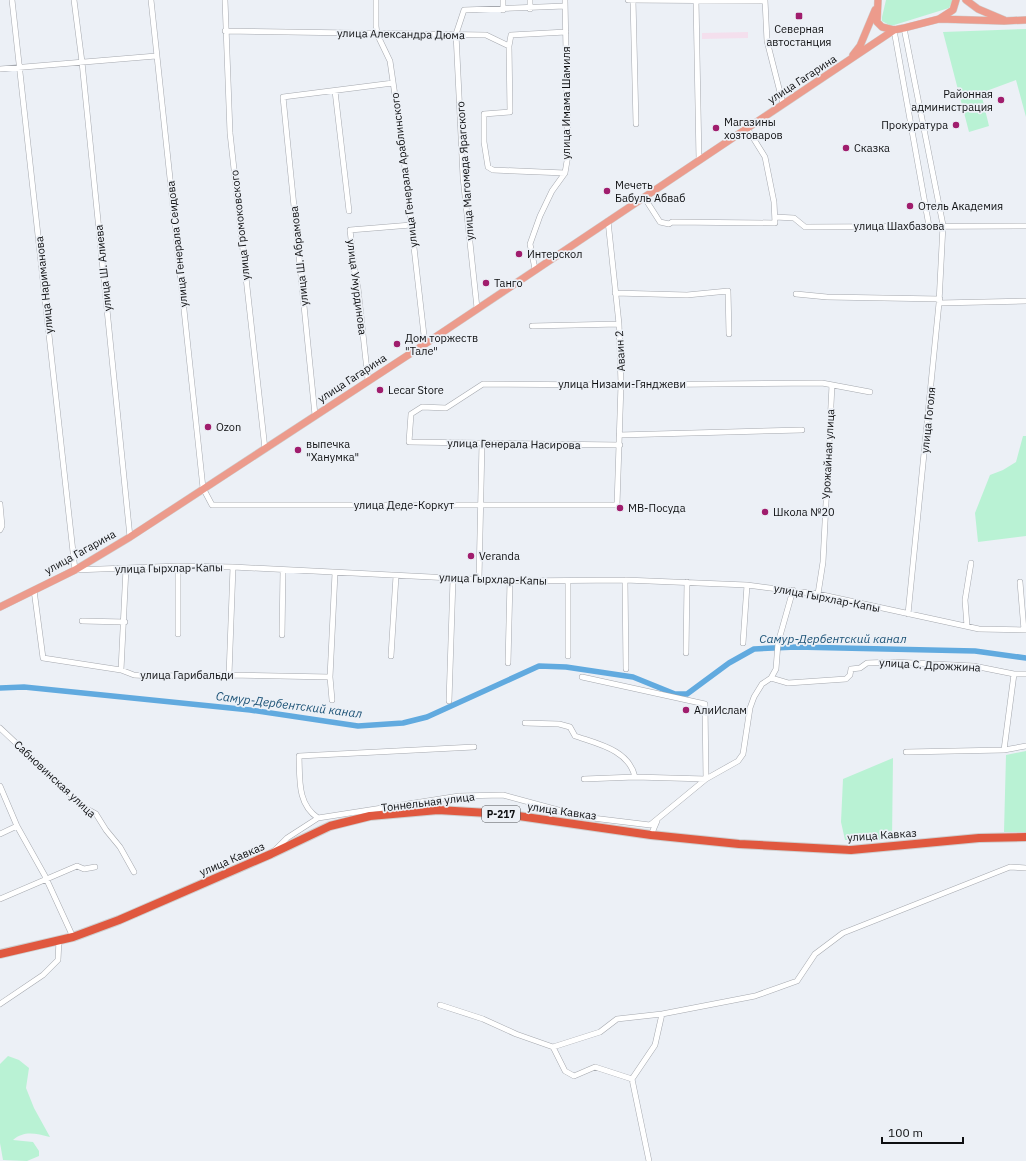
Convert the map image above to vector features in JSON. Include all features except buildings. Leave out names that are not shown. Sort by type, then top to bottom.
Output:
[{"type":"highway","name":"улица Кавказ","points":[[0,954],[73,937],[119,920],[271,854],[330,826],[370,816],[438,810],[505,814],[651,835],[739,844],[851,850],[979,838],[1026,837]]},
{"type":"main road","points":[[878,3],[877,22],[882,27],[894,30],[939,18],[953,10],[956,0]]},
{"type":"main road","points":[[966,0],[978,9],[1005,20],[1026,20]]},
{"type":"main road","name":"улица Гагарина","points":[[849,62],[860,46],[878,3]]},
{"type":"main road","points":[[939,18],[1004,22],[1026,20]]},
{"type":"main road","name":"улица Гагарина","points":[[0,607],[75,570],[130,537],[203,488],[265,450],[315,415],[783,104],[849,62],[894,30]]},
{"type":"street","name":"улица Нариманова","points":[[12,0],[75,570]]},
{"type":"street","name":"улица Ш. Алиева","points":[[74,0],[82,62],[130,537]]},
{"type":"street","name":"улица Генерала Сеидова","points":[[151,0],[203,488]]},
{"type":"street","name":"улица Громоковского","points":[[225,0],[230,133],[265,450]]},
{"type":"street","name":"улица Генерала Араблинского","points":[[376,0],[377,34],[390,61],[403,151],[424,344]]},
{"type":"street","points":[[503,0],[504,10]]},
{"type":"street","points":[[530,0],[530,9]]},
{"type":"street","name":"улица Имама Шамиля","points":[[535,269],[530,244],[552,191],[565,173],[568,154],[565,0]]},
{"type":"street","points":[[628,0],[765,0],[767,41],[783,104]]},
{"type":"street","points":[[633,0],[636,124]]},
{"type":"street","points":[[696,0],[699,160]]},
{"type":"street","points":[[456,34],[464,10],[530,9],[565,6]]},
{"type":"street","name":"улица Гоголя","points":[[904,28],[943,225],[939,301],[908,614]]},
{"type":"street","points":[[894,30],[929,226]]},
{"type":"street","name":"улица Александра Дюма","points":[[225,31],[486,35],[509,46]]},
{"type":"street","points":[[565,173],[493,170],[488,167],[484,142],[484,114],[510,112],[509,46],[511,34],[566,32]]},
{"type":"street","name":"улица Магомеда Ярагского","points":[[456,34],[463,177],[477,308]]},
{"type":"street","points":[[0,69],[156,56]]},
{"type":"street","points":[[348,211],[334,91],[393,83]]},
{"type":"street","name":"улица Ш. Абрамова","points":[[315,415],[283,97],[334,91]]},
{"type":"street","points":[[747,128],[765,157],[774,202],[775,220]]},
{"type":"street","name":"улица Шахбазова","points":[[644,197],[660,222],[669,224],[672,222],[775,220],[794,218],[805,227],[943,225],[1026,226]]},
{"type":"street","name":"Аваин 2","points":[[608,221],[619,324],[621,384],[617,505]]},
{"type":"street","name":"улица Умурдинова","points":[[368,380],[350,230],[411,225]]},
{"type":"street","points":[[616,292],[687,295],[728,292],[729,334]]},
{"type":"street","points":[[796,294],[827,297],[939,301],[1026,301]]},
{"type":"street","points":[[532,326],[619,324]]},
{"type":"street","name":"улица Низами-Гянджеви","points":[[409,442],[411,414],[422,407],[446,408],[483,384],[822,383],[870,392]]},
{"type":"street","name":"Урожайная улица","points":[[818,594],[823,562],[832,385]]},
{"type":"street","points":[[619,435],[802,430]]},
{"type":"street","name":"улица Генерала Насирова","points":[[409,442],[620,445]]},
{"type":"street","points":[[479,579],[482,443]]},
{"type":"street","name":"улица Деде-Коркут","points":[[203,488],[212,505],[617,505]]},
{"type":"street","points":[[0,504],[2,526],[0,530]]},
{"type":"street","points":[[967,626],[965,600],[971,563]]},
{"type":"street","points":[[178,566],[178,634]]},
{"type":"street","name":"улица Гырхлар-Капы","points":[[75,570],[178,566],[233,567],[479,579],[568,582],[625,580],[747,585],[818,594],[908,614]]},
{"type":"street","points":[[229,675],[233,567]]},
{"type":"street","points":[[121,670],[125,622],[126,568]]},
{"type":"street","points":[[282,635],[283,570]]},
{"type":"street","points":[[332,700],[330,677],[335,573]]},
{"type":"street","points":[[391,656],[396,576]]},
{"type":"street","points":[[449,701],[453,578]]},
{"type":"street","points":[[508,663],[510,580]]},
{"type":"street","points":[[625,580],[626,669]]},
{"type":"street","points":[[568,582],[568,656]]},
{"type":"street","points":[[686,653],[687,582]]},
{"type":"street","points":[[908,614],[979,629],[1025,630],[1020,582]]},
{"type":"street","points":[[743,643],[747,585]]},
{"type":"street","name":"улица Гарибальди","points":[[34,590],[43,658],[121,670],[134,675],[330,677]]},
{"type":"street","points":[[771,678],[776,669],[778,643],[793,590]]},
{"type":"street","points":[[82,621],[125,622]]},
{"type":"street","name":"улица С. Дрожжина","points":[[771,678],[788,683],[846,679],[850,675],[851,669],[860,668],[865,664],[894,662],[974,666],[1014,674],[1026,674]]},
{"type":"street","points":[[1004,750],[1014,674]]},
{"type":"street","points":[[582,677],[705,704],[706,779],[635,777],[584,778]]},
{"type":"street","name":"Тоннельная улица","points":[[318,818],[459,796],[503,795],[584,818],[645,825],[657,820],[706,779],[738,761],[743,754],[754,696],[762,684],[771,678]]},
{"type":"street","points":[[525,723],[559,724],[570,726],[575,736],[603,745],[620,754],[633,767],[635,777]]},
{"type":"street","name":"Сабновинская улица","points":[[0,728],[85,808],[96,814],[106,830],[120,847],[134,872]]},
{"type":"street","points":[[906,752],[1004,750],[1026,746]]},
{"type":"street","points":[[271,854],[287,838],[318,818],[308,812],[301,796],[298,756],[474,747]]},
{"type":"street","points":[[0,786],[17,826],[45,876],[45,880],[73,937]]},
{"type":"street","points":[[651,835],[657,820]]},
{"type":"street","points":[[0,834],[17,826]]},
{"type":"street","points":[[0,899],[77,866],[84,869],[95,867]]},
{"type":"street","points":[[440,1006],[483,1019],[516,1034],[553,1047],[600,1032],[617,1019],[662,1014],[755,996],[797,981],[815,954],[843,933],[1010,867],[1026,868]]},
{"type":"street","points":[[0,1004],[6,998],[43,975],[58,960],[60,940]]},
{"type":"street","points":[[649,1161],[632,1079],[655,1045],[662,1014]]},
{"type":"street","points":[[553,1047],[565,1071],[574,1076],[595,1067],[632,1079]]},
{"type":"shaded area","points":[[748,32],[748,38],[702,39],[702,33]]},
{"type":"green space","points":[[886,0],[953,0],[949,8],[891,26],[882,21]]},
{"type":"green space","points":[[1026,29],[1026,117],[1016,80],[981,93],[989,126],[969,132],[943,32]]},
{"type":"green space","points":[[1023,436],[1026,436],[1026,536],[978,542],[975,513],[990,475],[1003,470],[1016,462]]},
{"type":"green space","points":[[1026,751],[1026,832],[1004,832],[1006,755]]},
{"type":"green space","points":[[893,758],[892,840],[845,840],[841,822],[843,779]]},
{"type":"green space","points":[[8,1056],[19,1060],[29,1068],[26,1088],[34,1108],[50,1137],[26,1134],[13,1140],[33,1142],[39,1151],[39,1156],[27,1161],[3,1160],[0,1143],[0,1064]]},
{"type":"waterway","name":"Самур-Дербентский канал","points":[[0,688],[24,687],[250,710],[358,726],[403,723],[427,717],[539,666],[566,667],[633,677],[675,694],[687,694],[729,663],[754,649],[796,647],[975,651],[1026,658]]},
{"type":"place","name":"Северная автостанция","points":[[799,16]]},
{"type":"place","name":"Районная администрация","points":[[1001,100]]},
{"type":"place","name":"Прокуратура","points":[[956,125]]},
{"type":"place","name":"Магазины хозтоваров","points":[[716,128]]},
{"type":"place","name":"Сказка","points":[[846,148]]},
{"type":"place","name":"Мечеть Бабуль Абваб","points":[[607,191]]},
{"type":"place","name":"Отель Академия","points":[[910,206]]},
{"type":"place","name":"Интерскол","points":[[519,254]]},
{"type":"place","name":"Танго","points":[[486,283]]},
{"type":"place","name":"Дом торжеств \"Тале\"","points":[[397,344]]},
{"type":"place","name":"Lecar Store","points":[[380,390]]},
{"type":"place","name":"Ozon","points":[[208,427]]},
{"type":"place","name":"выпечка \"Ханумка\"","points":[[298,450]]},
{"type":"place","name":"МВ-Посуда","points":[[620,508]]},
{"type":"place","name":"Школа №20","points":[[765,512]]},
{"type":"place","name":"Veranda","points":[[471,556]]},
{"type":"place","name":"АлиИслам","points":[[686,710]]}]
